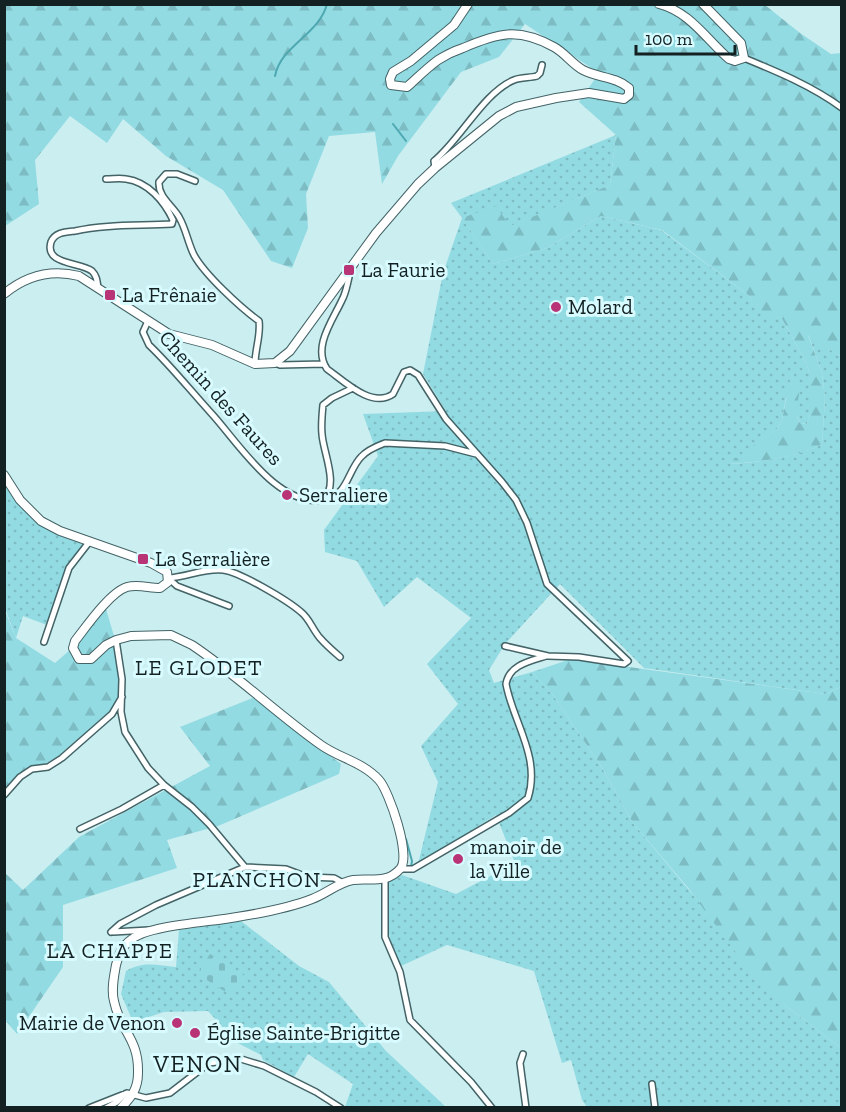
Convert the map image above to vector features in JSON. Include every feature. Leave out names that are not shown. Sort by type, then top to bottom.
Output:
[{"type":"street","points":[[275,363],[290,351],[389,217],[435,168],[499,116],[516,107],[556,98],[590,93],[624,99],[629,95],[629,88],[622,82],[594,75],[582,69],[553,46],[516,34],[492,36],[479,40],[440,59],[407,87],[391,85],[390,79],[393,72],[411,61],[454,25],[468,4]]},
{"type":"street","points":[[659,4],[692,21],[729,58],[735,61],[744,58],[787,76],[824,95],[842,108]]},
{"type":"street","points":[[703,4],[741,43],[744,58]]},
{"type":"street","points":[[435,168],[434,161],[444,153],[489,98],[516,78],[537,76],[542,65]]},
{"type":"street","points":[[195,181],[177,174],[166,174],[159,182],[159,190],[178,214],[196,258],[244,310],[260,321],[261,331],[255,353],[255,364]]},
{"type":"street","points":[[98,288],[97,277],[89,269],[58,260],[53,256],[50,248],[57,234],[80,230],[172,224],[173,220],[157,195],[145,186],[127,179],[106,179]]},
{"type":"street","points":[[4,294],[18,284],[44,272],[64,272],[79,276],[169,334],[212,345],[255,364],[324,364],[353,388],[372,397],[389,397],[393,394],[404,372],[410,370],[418,375],[446,419],[502,482],[524,516],[547,584],[626,657],[627,662],[624,664],[579,657],[548,656],[505,646]]},
{"type":"street","points":[[324,364],[322,347],[327,331],[344,297],[349,277],[347,273]]},
{"type":"street","name":"Chemin des Faures","points":[[148,321],[143,332],[149,345],[261,473],[301,499],[323,500]]},
{"type":"street","points":[[323,500],[328,494],[330,473],[322,436],[323,405],[353,388]]},
{"type":"street","points":[[323,500],[330,499],[340,492],[361,457],[385,443],[445,446],[476,454]]},
{"type":"street","points":[[4,475],[20,500],[41,521],[60,531],[157,566],[167,572],[168,578],[165,585],[160,588],[139,585],[126,587],[116,592],[75,641],[74,648],[79,659],[91,659],[106,645],[116,640],[154,634],[179,638],[206,654],[324,747],[370,771],[385,789],[398,827],[404,861],[401,869]]},
{"type":"street","points":[[44,642],[69,568],[90,542]]},
{"type":"street","points":[[168,578],[203,571],[226,570],[280,596],[302,612],[319,638],[340,657]]},
{"type":"street","points":[[168,578],[177,586],[229,606]]},
{"type":"street","points":[[116,640],[123,695],[121,712],[125,732],[148,768],[204,819],[245,867]]},
{"type":"street","points":[[343,883],[334,878],[307,877],[286,869],[245,867],[156,905],[120,924],[111,932],[153,930],[208,922],[312,899],[343,883],[354,880],[385,879],[401,869],[413,869],[509,813],[528,798],[531,773],[530,758],[506,684],[507,677],[513,669],[548,656]]},
{"type":"street","points":[[4,795],[20,777],[32,769],[48,767],[62,758],[112,714],[123,695]]},
{"type":"street","points":[[80,829],[164,785]]},
{"type":"street","points":[[385,879],[385,937],[399,972],[410,1020],[471,1082],[492,1107]]},
{"type":"street","points":[[121,1107],[138,1079],[138,1059],[133,1041],[119,1017],[113,999],[113,979],[122,948],[132,938],[153,930]]},
{"type":"street","points":[[523,1054],[520,1063],[526,1107]]},
{"type":"street","points":[[89,1107],[130,1094],[146,1098],[170,1093],[209,1063],[241,1059],[264,1066],[341,1107]]},
{"type":"street","points":[[652,1084],[655,1107]]},
{"type":"street","points":[[106,1107],[130,1094]]},
{"type":"green space","points":[[5,5],[765,5],[831,54],[841,53],[841,357],[808,335],[822,373],[825,398],[822,444],[789,456],[728,464],[777,429],[782,420],[792,370],[799,387],[796,409],[798,418],[800,423],[807,424],[810,414],[810,373],[781,317],[769,319],[747,294],[662,230],[601,216],[547,248],[493,264],[462,218],[496,206],[510,226],[610,185],[616,135],[579,102],[599,73],[525,24],[499,57],[461,72],[398,156],[382,184],[375,132],[329,136],[306,194],[308,228],[292,268],[271,261],[223,190],[166,156],[123,119],[107,143],[70,116],[35,160],[39,204],[5,226]]},
{"type":"green space","points":[[616,135],[610,185],[509,227],[463,219],[493,264],[547,248],[601,216],[661,230],[747,294],[769,318],[781,317],[810,373],[810,414],[807,424],[800,423],[795,411],[799,388],[786,398],[782,420],[777,429],[730,464],[778,458],[822,444],[825,398],[822,373],[808,334],[841,357],[841,687],[825,694],[644,668],[560,584],[505,644],[489,670],[494,683],[532,672],[553,695],[601,766],[633,823],[786,1006],[841,1048],[841,1107],[587,1107],[582,1100],[571,1060],[562,1063],[534,971],[447,945],[401,966],[390,939],[388,882],[402,875],[456,894],[515,863],[496,815],[418,864],[438,782],[421,746],[458,704],[427,664],[471,618],[417,577],[384,607],[357,561],[325,552],[324,530],[378,456],[363,414],[446,411],[423,374],[443,273],[462,218],[451,203]]},
{"type":"green space","points":[[4,484],[28,514],[55,533],[85,545],[67,567],[47,625],[23,616],[16,638],[5,608]]},
{"type":"green space","points":[[4,608],[16,638],[55,663],[79,642],[106,609],[114,636],[121,691],[113,708],[56,758],[43,765],[30,766],[4,792]]},
{"type":"green space","points":[[571,659],[825,694],[841,687],[841,1048],[786,1006],[745,965],[689,889],[633,823],[601,766],[553,695],[532,672]]},
{"type":"green space","points":[[255,697],[341,764],[339,774],[218,826],[167,840],[177,868],[63,905],[63,967],[17,1034],[5,1020],[4,872],[23,890],[79,837],[210,766],[180,727]]},
{"type":"green space","points":[[241,921],[299,966],[329,982],[386,1051],[446,1107],[345,1107],[353,1084],[308,1054],[294,1077],[236,1042],[208,1011],[164,1012],[133,1022],[121,994],[126,971],[144,965],[176,967],[179,930]]},
{"type":"green space","points":[[210,954],[245,976],[229,994],[197,974]]},
{"type":"waterway","points":[[275,76],[285,56],[316,24],[327,4]]},
{"type":"waterway","points":[[393,124],[406,141]]},
{"type":"waterway","points":[[406,839],[412,861],[411,867]]},
{"type":"place","name":"La Faurie","points":[[349,270]]},
{"type":"place","name":"La Frênaie","points":[[110,295]]},
{"type":"place","name":"Molard","points":[[556,307]]},
{"type":"place","name":"Serraliere","points":[[287,495]]},
{"type":"place","name":"La Serralière","points":[[143,559]]},
{"type":"place","name":"manoir de la Ville","points":[[458,859]]},
{"type":"place","name":"Mairie de Venon","points":[[177,1023]]},
{"type":"place","name":"Église Sainte-Brigitte","points":[[195,1033]]},
{"type":"district","name":"LE GLODET","points":[[199,667]]},
{"type":"district","name":"PLANCHON","points":[[257,879]]},
{"type":"district","name":"LA CHAPPE","points":[[110,950]]},
{"type":"district","name":"VENON","points":[[198,1064]]}]
